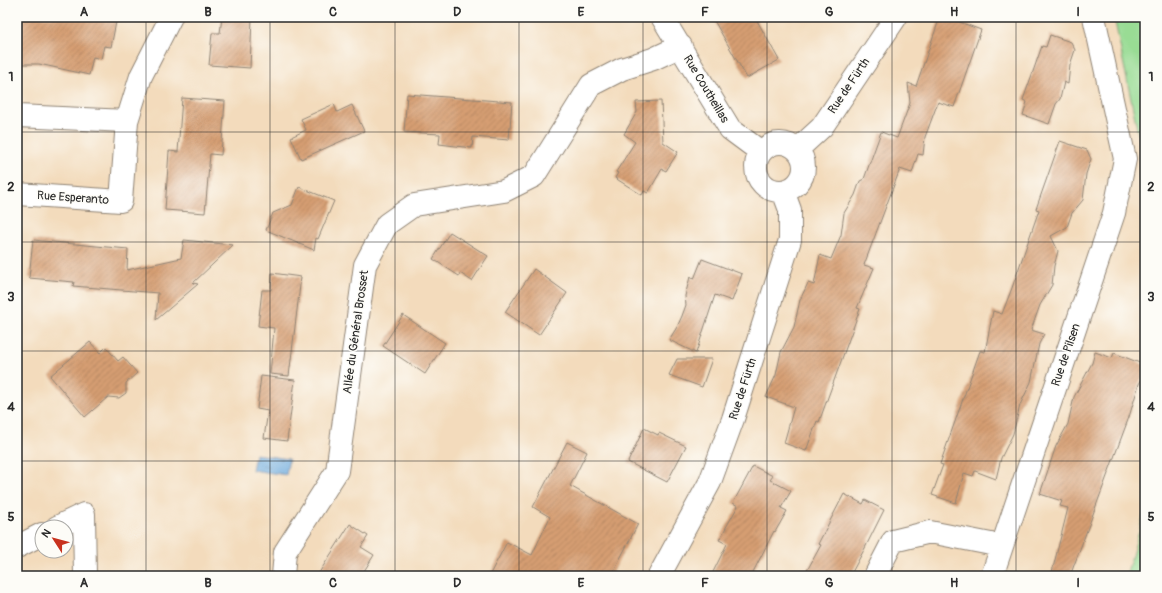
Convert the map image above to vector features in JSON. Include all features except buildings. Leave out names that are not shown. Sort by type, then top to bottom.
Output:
[{"type":"street","name":"Rue Esperanto","points":[[17,194],[121,201],[127,121],[141,76],[171,17]]},
{"type":"street","name":"Rue Coutheillas","points":[[662,17],[730,129],[761,152]]},
{"type":"street","name":"Rue de Fürth","points":[[797,150],[822,127],[896,17]]},
{"type":"street","name":"Rue de Pilsen","points":[[992,576],[1114,213],[1125,159],[1094,17]]},
{"type":"street","name":"Allée du Général Brosset","points":[[284,576],[285,552],[337,471],[365,265],[387,224],[414,205],[504,191],[534,176],[591,84],[622,69],[653,59],[681,46]]},
{"type":"street","points":[[17,116],[127,121]]},
{"type":"street","points":[[778,143],[788,144],[797,150],[804,162],[803,175],[796,186],[784,192],[772,190],[762,184],[756,174],[756,163],[761,152],[769,146],[778,143]]},
{"type":"street","name":"Rue de Fürth","points":[[659,576],[710,482],[733,419],[790,240],[790,210],[784,192]]},
{"type":"street","points":[[74,519],[84,514],[85,576]]},
{"type":"street","points":[[876,576],[893,541],[930,532],[1001,546]]},
{"type":"street","points":[[17,547],[34,538]]},
{"type":"green space","points":[[1114,17],[1145,17],[1145,167]]},
{"type":"green space","points":[[1145,511],[1145,576],[1126,576]]},
{"type":"water","points":[[255,454],[289,459],[286,475],[252,470]]}]
